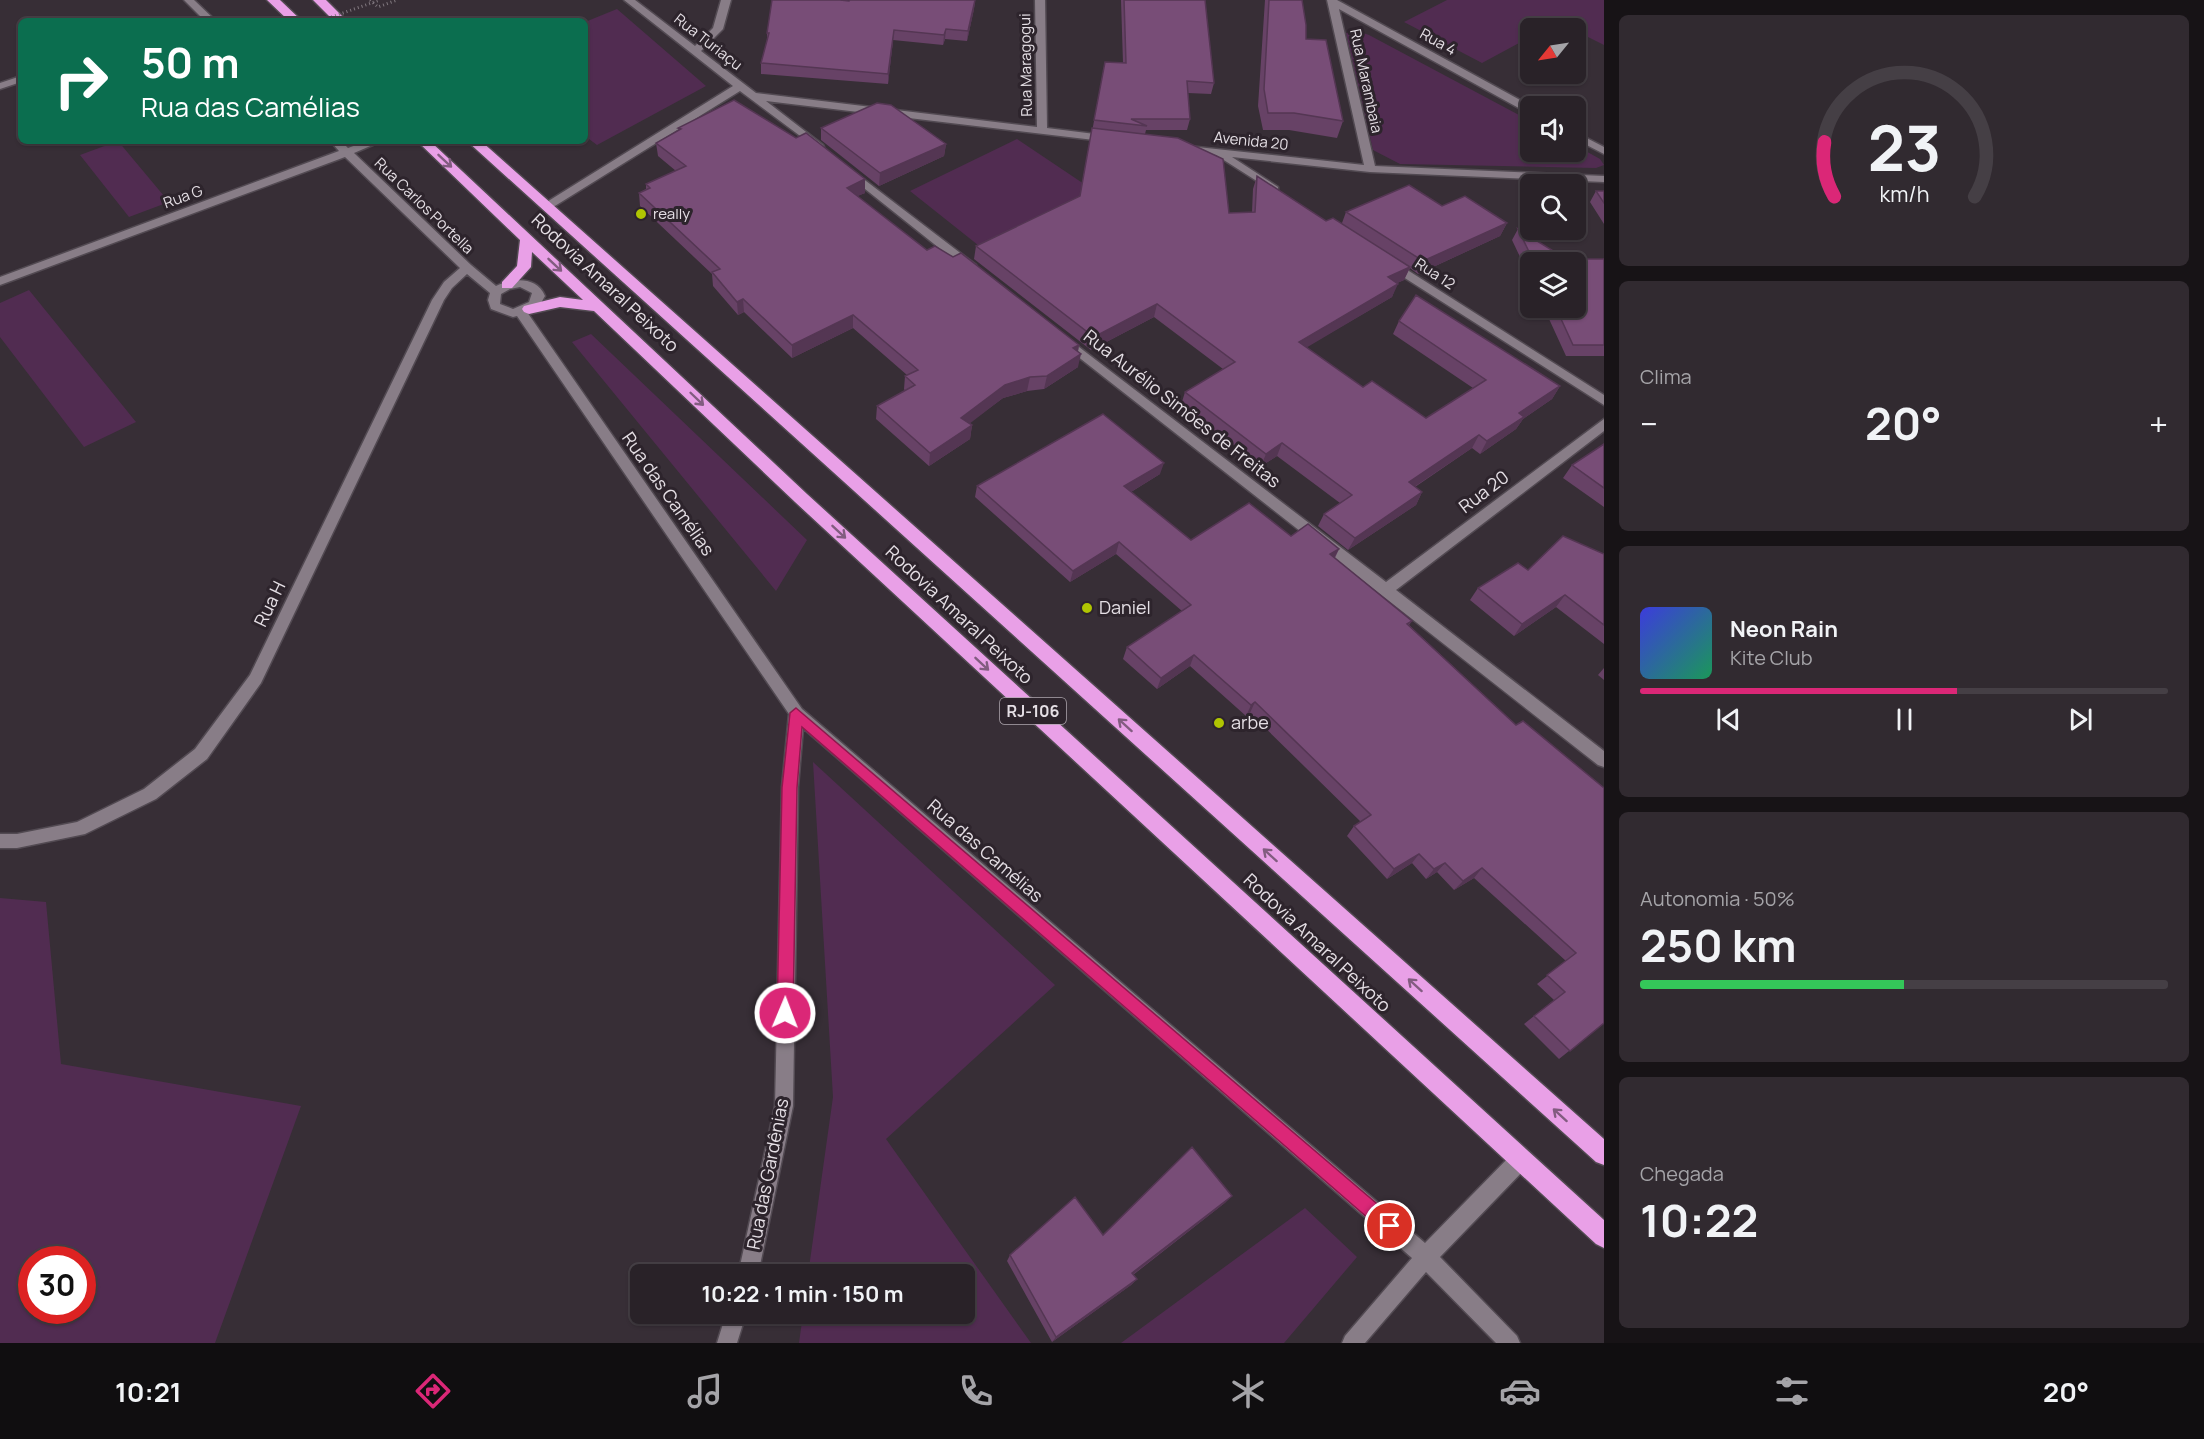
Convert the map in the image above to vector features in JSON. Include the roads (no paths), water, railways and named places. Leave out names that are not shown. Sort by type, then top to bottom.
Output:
[{"type":"highway","points":[[273,0],[293,18]]},
{"type":"highway","points":[[318,0],[338,18]]},
{"type":"highway","name":"Rodovia Amaral Peixoto","points":[[426,144],[809,506],[1604,1236]]},
{"type":"highway","name":"Rodovia Amaral Peixoto","points":[[476,144],[1604,1154]]},
{"type":"highway","points":[[501,288],[524,267],[527,238]]},
{"type":"highway","points":[[525,310],[560,302],[600,307]]},
{"type":"street","points":[[189,0],[208,18]]},
{"type":"street","name":"Rua Turiaçu","points":[[629,0],[740,86]]},
{"type":"street","points":[[695,51],[718,29],[726,0]]},
{"type":"street","name":"Rua Maragogui","points":[[1040,0],[1042,130]]},
{"type":"street","name":"Rua 4","points":[[1332,0],[1520,104]]},
{"type":"street","name":"Rua Marambaia","points":[[1332,0],[1370,169]]},
{"type":"street","points":[[0,86],[18,80]]},
{"type":"street","points":[[546,207],[740,86],[986,279]]},
{"type":"street","points":[[753,96],[1124,141]]},
{"type":"street","points":[[1586,141],[1604,151]]},
{"type":"street","name":"Rua Carlos Portella","points":[[338,144],[467,268]]},
{"type":"street","name":"Rua G","points":[[0,281],[370,144]]},
{"type":"street","name":"Avenida 20","points":[[1172,147],[1370,169],[1604,179]]},
{"type":"street","points":[[1219,153],[1288,197]]},
{"type":"street","name":"Rua 12","points":[[1377,255],[1604,401]]},
{"type":"street","points":[[467,268],[501,288],[522,283],[537,291],[538,300],[525,310],[500,309],[493,301],[501,288]]},
{"type":"street","name":"Rua H","points":[[0,841],[17,841],[79,829],[150,794],[201,754],[256,679],[438,300],[448,285],[467,268]]},
{"type":"street","name":"Rua das Camélias","points":[[525,310],[796,713],[1426,1257],[1510,1343]]},
{"type":"street","name":"Rua Aurélio Simões de Freitas","points":[[1051,330],[1604,760]]},
{"type":"street","name":"Rua 20","points":[[1386,590],[1604,424]]},
{"type":"street","name":"Rua das Gardênias","points":[[750,1264],[783,1106],[790,788],[796,713]]},
{"type":"street","points":[[1352,1343],[1426,1257],[1521,1159]]},
{"type":"street","points":[[727,1343],[733,1324]]},
{"type":"place","name":"really","points":[[641,214]]},
{"type":"place","name":"Daniel","points":[[1087,608]]},
{"type":"place","name":"arbe","points":[[1219,723]]}]
